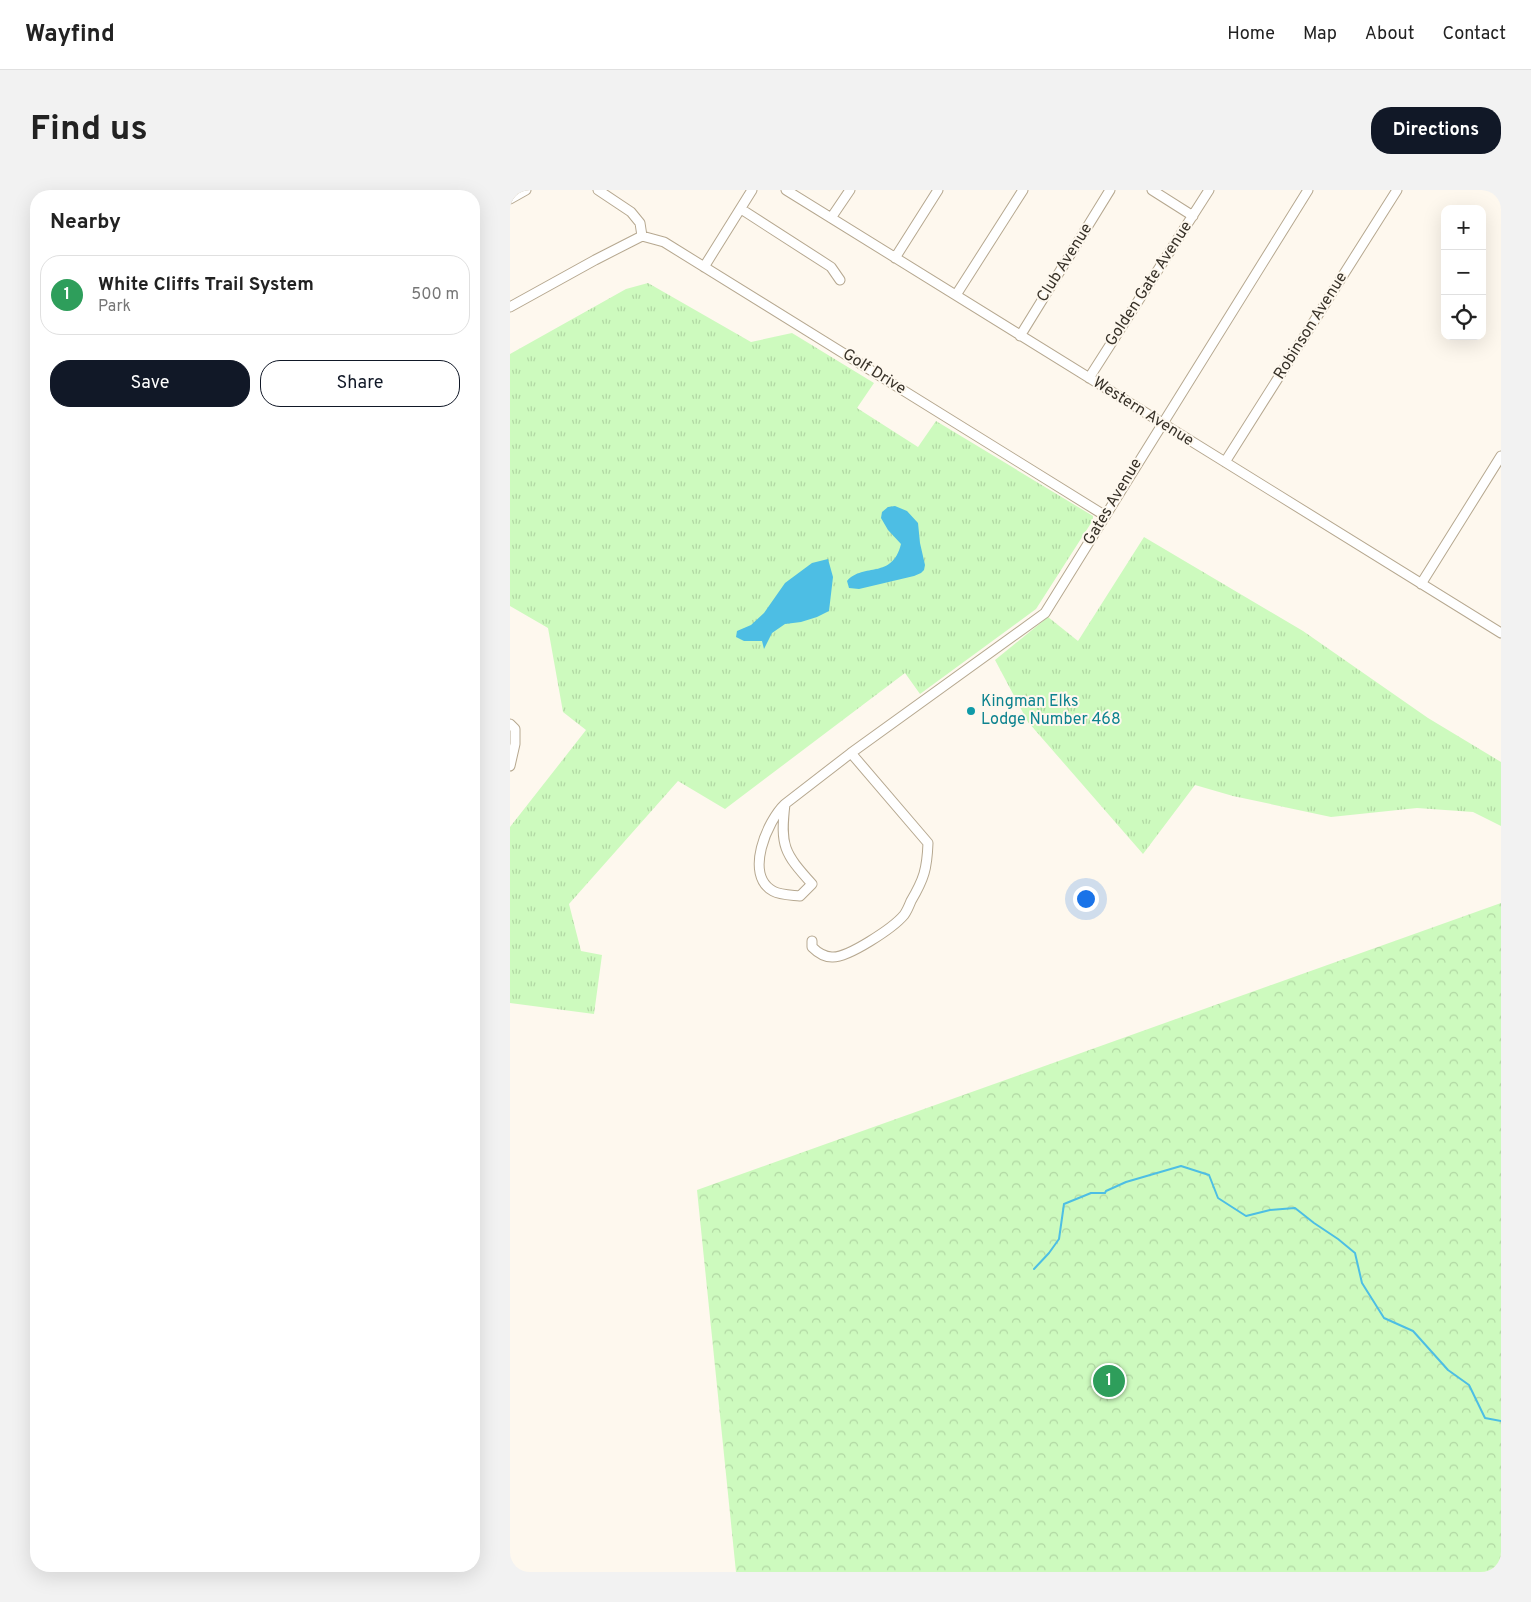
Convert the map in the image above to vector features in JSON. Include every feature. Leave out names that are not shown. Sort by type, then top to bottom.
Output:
[{"type":"street","points":[[510,199],[526,190]]},
{"type":"street","points":[[510,307],[642,236],[640,223],[631,212],[598,190]]},
{"type":"street","points":[[704,267],[752,190]]},
{"type":"street","name":"Western Avenue","points":[[786,190],[1501,633]]},
{"type":"street","points":[[831,218],[850,190]]},
{"type":"street","points":[[896,258],[938,190]]},
{"type":"street","points":[[956,295],[1023,190]]},
{"type":"street","name":"Club Avenue","points":[[1020,336],[1110,190]]},
{"type":"street","points":[[1152,190],[1194,216]]},
{"type":"street","name":"Golden Gate Avenue","points":[[1089,378],[1209,190]]},
{"type":"street","name":"Gates Avenue","points":[[785,804],[783,838],[786,850],[794,864],[812,884],[800,896],[773,891],[764,883],[760,871],[762,843],[767,828],[778,811],[785,804],[852,753],[1044,613],[1308,190]]},
{"type":"street","name":"Robinson Avenue","points":[[1225,462],[1397,190]]},
{"type":"street","points":[[741,209],[831,267],[840,280]]},
{"type":"street","name":"Golf Drive","points":[[642,236],[664,242],[1104,515]]},
{"type":"street","points":[[1421,584],[1501,456]]},
{"type":"street","points":[[510,724],[515,728],[515,744],[510,766]]},
{"type":"street","points":[[812,940],[812,947],[830,958],[844,956],[904,915],[921,884],[927,868],[928,843],[852,753]]},
{"type":"green space","points":[[648,283],[751,342],[792,333],[874,383],[857,408],[918,447],[936,421],[1093,516],[1093,520],[1036,609],[920,694],[905,673],[725,809],[678,781],[569,904],[581,951],[602,955],[594,1014],[510,1003],[510,827],[586,730],[563,712],[548,628],[510,606],[510,354],[626,289]]},
{"type":"green space","points":[[1144,537],[1303,631],[1428,718],[1501,762],[1501,826],[1473,812],[1417,808],[1331,817],[1233,796],[1195,785],[1143,854],[1028,722],[995,660],[1048,617],[1078,641]]},
{"type":"green space","points":[[1501,903],[1501,1572],[736,1572],[697,1190]]},
{"type":"water","points":[[895,506],[907,511],[918,523],[925,565],[924,570],[914,576],[859,589],[849,588],[847,581],[854,575],[884,567],[897,555],[901,544],[888,530],[881,518],[882,512],[888,507]]},
{"type":"water","points":[[828,559],[833,577],[829,611],[801,622],[785,624],[772,633],[764,649],[762,641],[744,641],[736,637],[737,631],[751,625],[764,613],[785,583],[812,563]]},
{"type":"waterway","points":[[1034,1269],[1059,1239],[1064,1204],[1091,1193],[1105,1193],[1126,1182],[1181,1166],[1209,1175],[1218,1198],[1246,1216],[1270,1210],[1295,1208],[1355,1253],[1362,1283],[1384,1318],[1413,1331],[1448,1370],[1469,1385],[1485,1418],[1501,1421]]},
{"type":"place","name":"Kingman Elks Lodge Number 468","points":[[971,711]]},
{"type":"place","name":"White Cliffs Trail System","points":[[1109,1381]]}]
